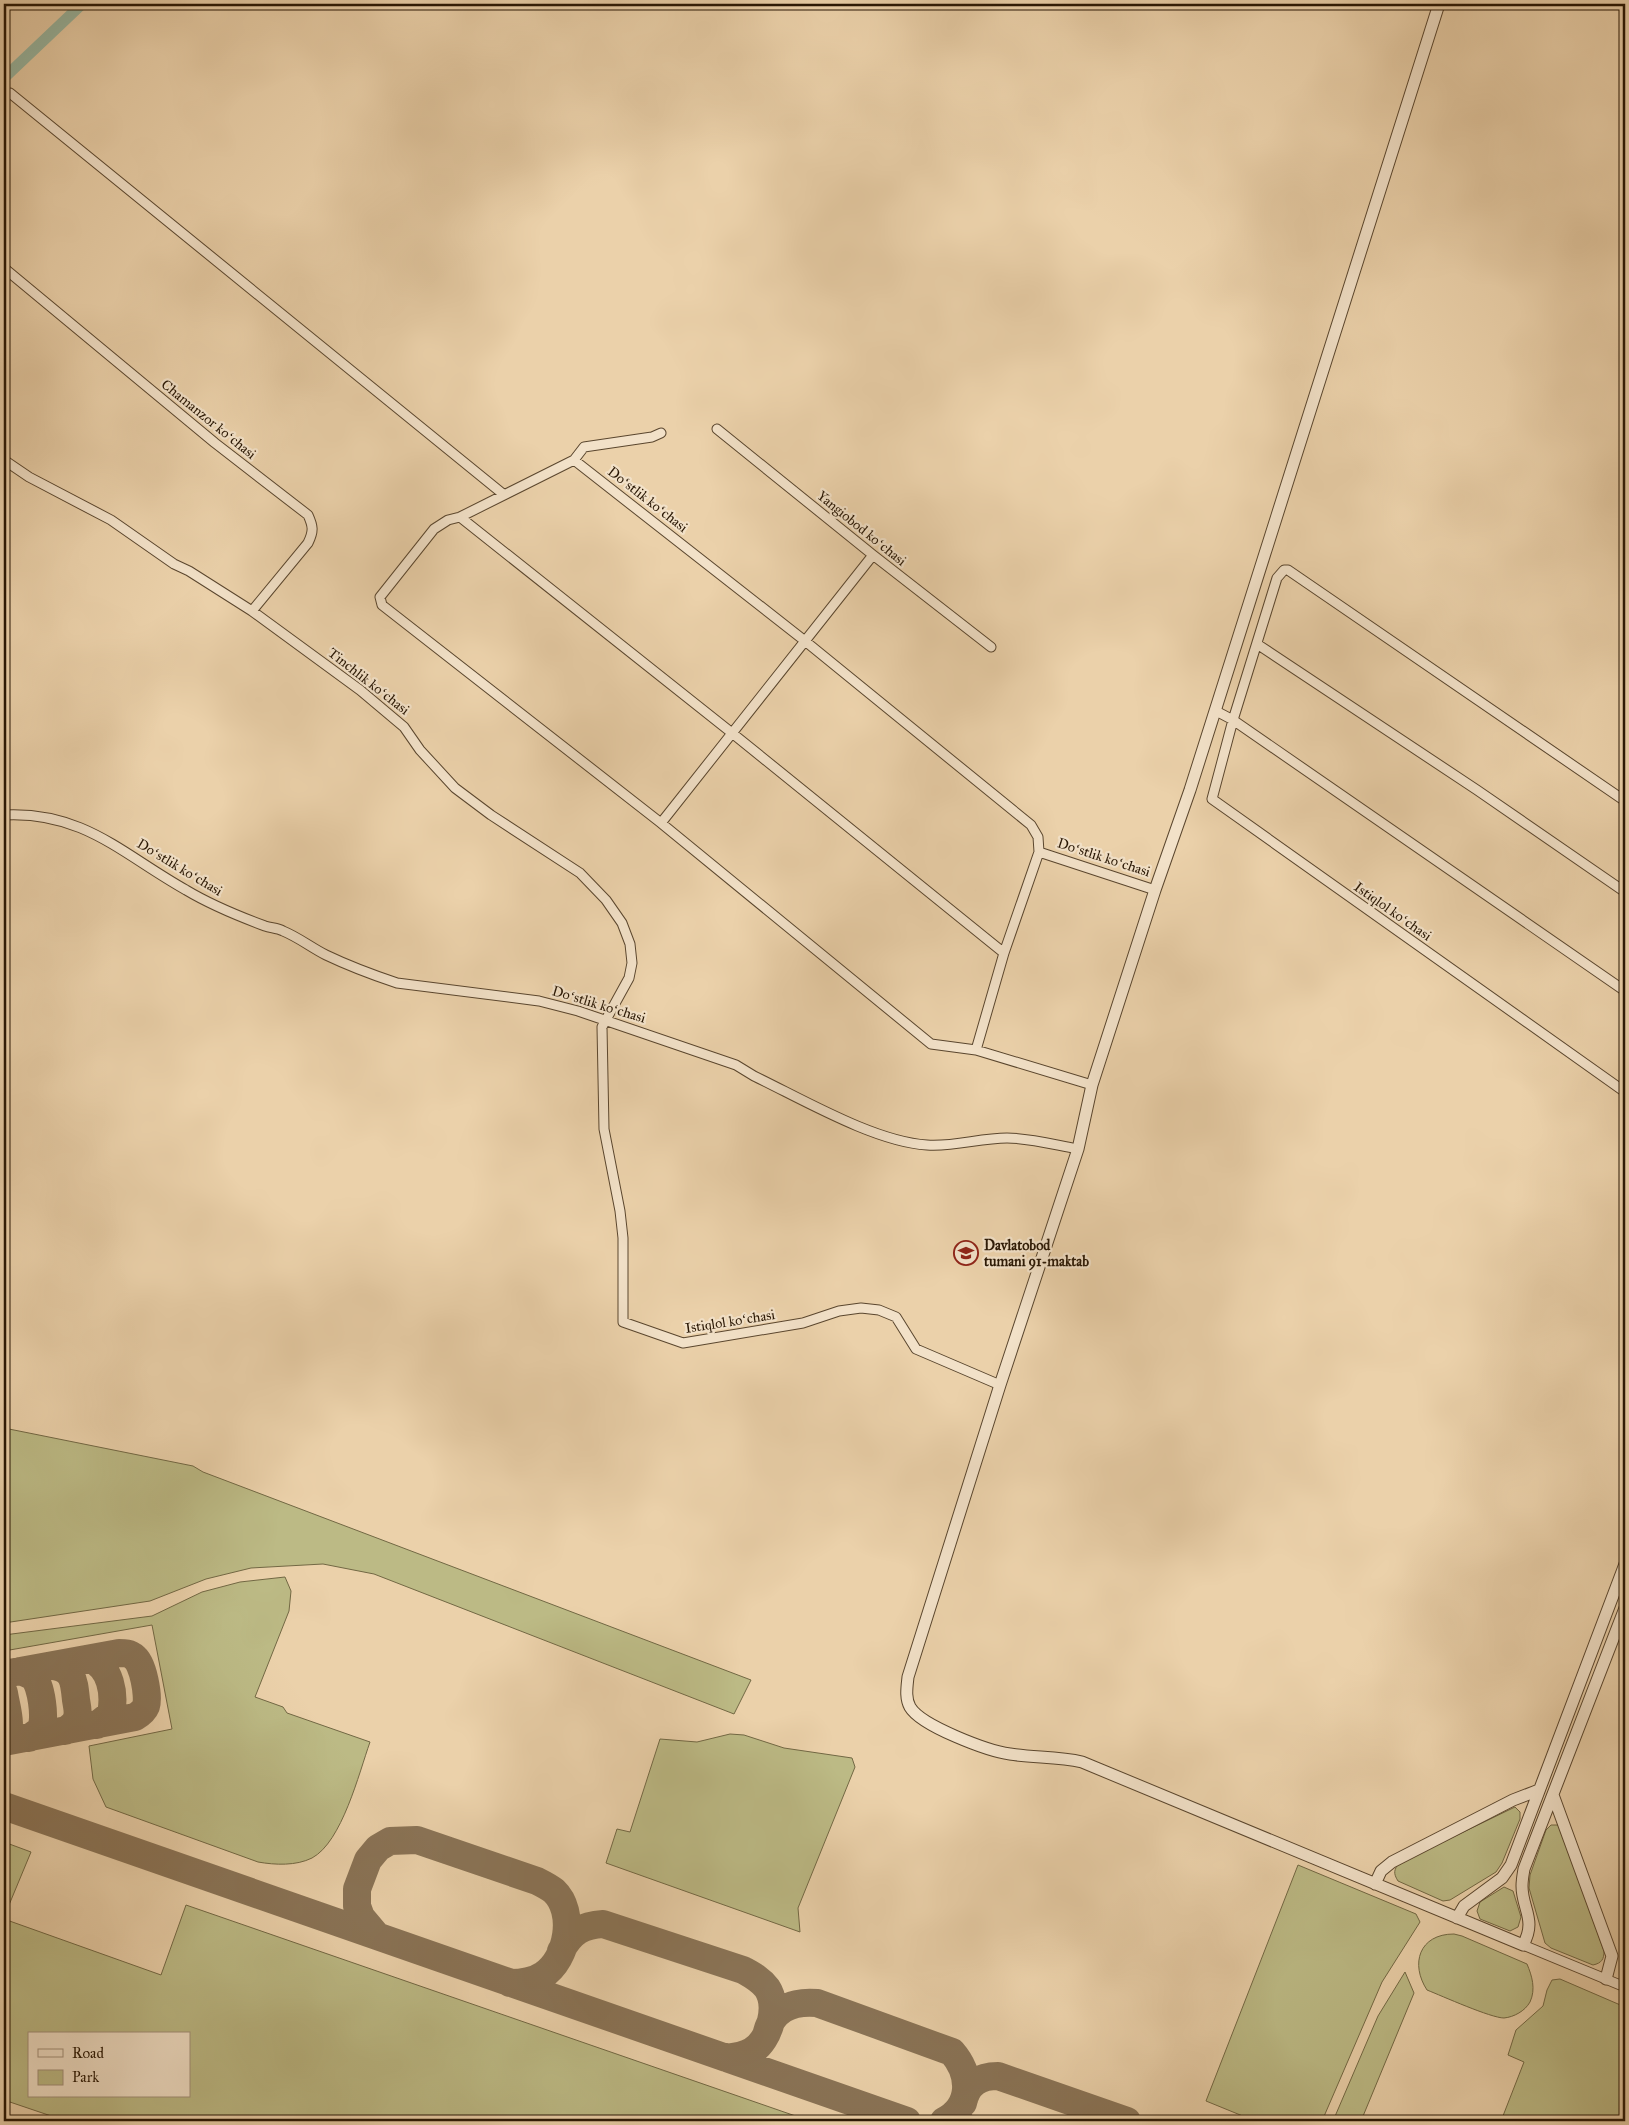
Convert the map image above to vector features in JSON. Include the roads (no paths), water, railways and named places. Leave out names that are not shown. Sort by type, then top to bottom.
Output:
[{"type":"street","points":[[1155,890],[1216,711],[1439,4]]},
{"type":"street","points":[[10,93],[503,494]]},
{"type":"street","name":"Chamanzor koʻchasi","points":[[4,268],[215,443],[308,515],[313,527],[308,542],[252,611]]},
{"type":"street","name":"Yangiobod koʻchasi","points":[[717,429],[872,555],[991,647]]},
{"type":"street","points":[[661,433],[652,437],[584,447],[574,460],[460,517],[448,520],[434,529],[382,592],[380,601],[661,824],[931,1044],[976,1050],[1092,1085]]},
{"type":"street","name":"Tinchlik koʻchasi","points":[[4,460],[29,477],[111,520],[174,564],[190,571],[252,611],[360,690],[404,727],[420,750],[455,788],[491,815],[580,873],[606,900],[622,923],[630,944],[632,963],[629,978],[606,1019]]},
{"type":"street","name":"Doʻstlik koʻchasi","points":[[4,815],[22,814],[49,818],[78,826],[144,862],[185,890],[231,913],[268,927],[282,930],[327,955],[378,977],[397,983],[539,1002],[590,1014],[736,1064],[754,1076],[849,1122],[900,1140],[926,1145],[955,1145],[978,1140],[1008,1138],[1078,1149],[1092,1085],[1155,890],[1039,852],[1038,838],[1031,824],[805,641],[574,460]]},
{"type":"street","points":[[460,517],[732,733],[1004,953]]},
{"type":"street","points":[[661,824],[872,555]]},
{"type":"street","name":"Istiqlol koʻchasi","points":[[1625,801],[1288,570],[1284,570],[1277,578],[1233,720],[1212,800],[1625,1092]]},
{"type":"street","points":[[1257,644],[1478,790],[1625,892]]},
{"type":"street","points":[[1216,711],[1233,720],[1625,991]]},
{"type":"street","points":[[976,1050],[1004,953],[1039,852]]},
{"type":"street","name":"Istiqlol koʻchasi","points":[[606,1019],[601,1035],[604,1072],[603,1114],[623,1238],[623,1322],[683,1343],[803,1322],[839,1311],[861,1308],[879,1310],[896,1317],[916,1349],[1000,1385]]},
{"type":"street","points":[[1078,1149],[1000,1385],[908,1677],[906,1689],[910,1708],[925,1722],[981,1746],[1008,1754],[1062,1757],[1082,1762],[1625,1987]]},
{"type":"street","points":[[1457,1918],[1471,1899],[1502,1878],[1511,1865],[1625,1564]]},
{"type":"street","points":[[1523,1945],[1528,1935],[1530,1922],[1522,1886],[1524,1869],[1625,1608]]},
{"type":"street","points":[[1375,1884],[1381,1871],[1392,1862],[1513,1800],[1539,1790]]},
{"type":"street","points":[[1553,1795],[1612,1956],[1606,1979]]},
{"type":"waterway","points":[[4,78],[82,4]]},
{"type":"place","name":"Davlatobod tumani 91-maktab","points":[[966,1253]]}]
